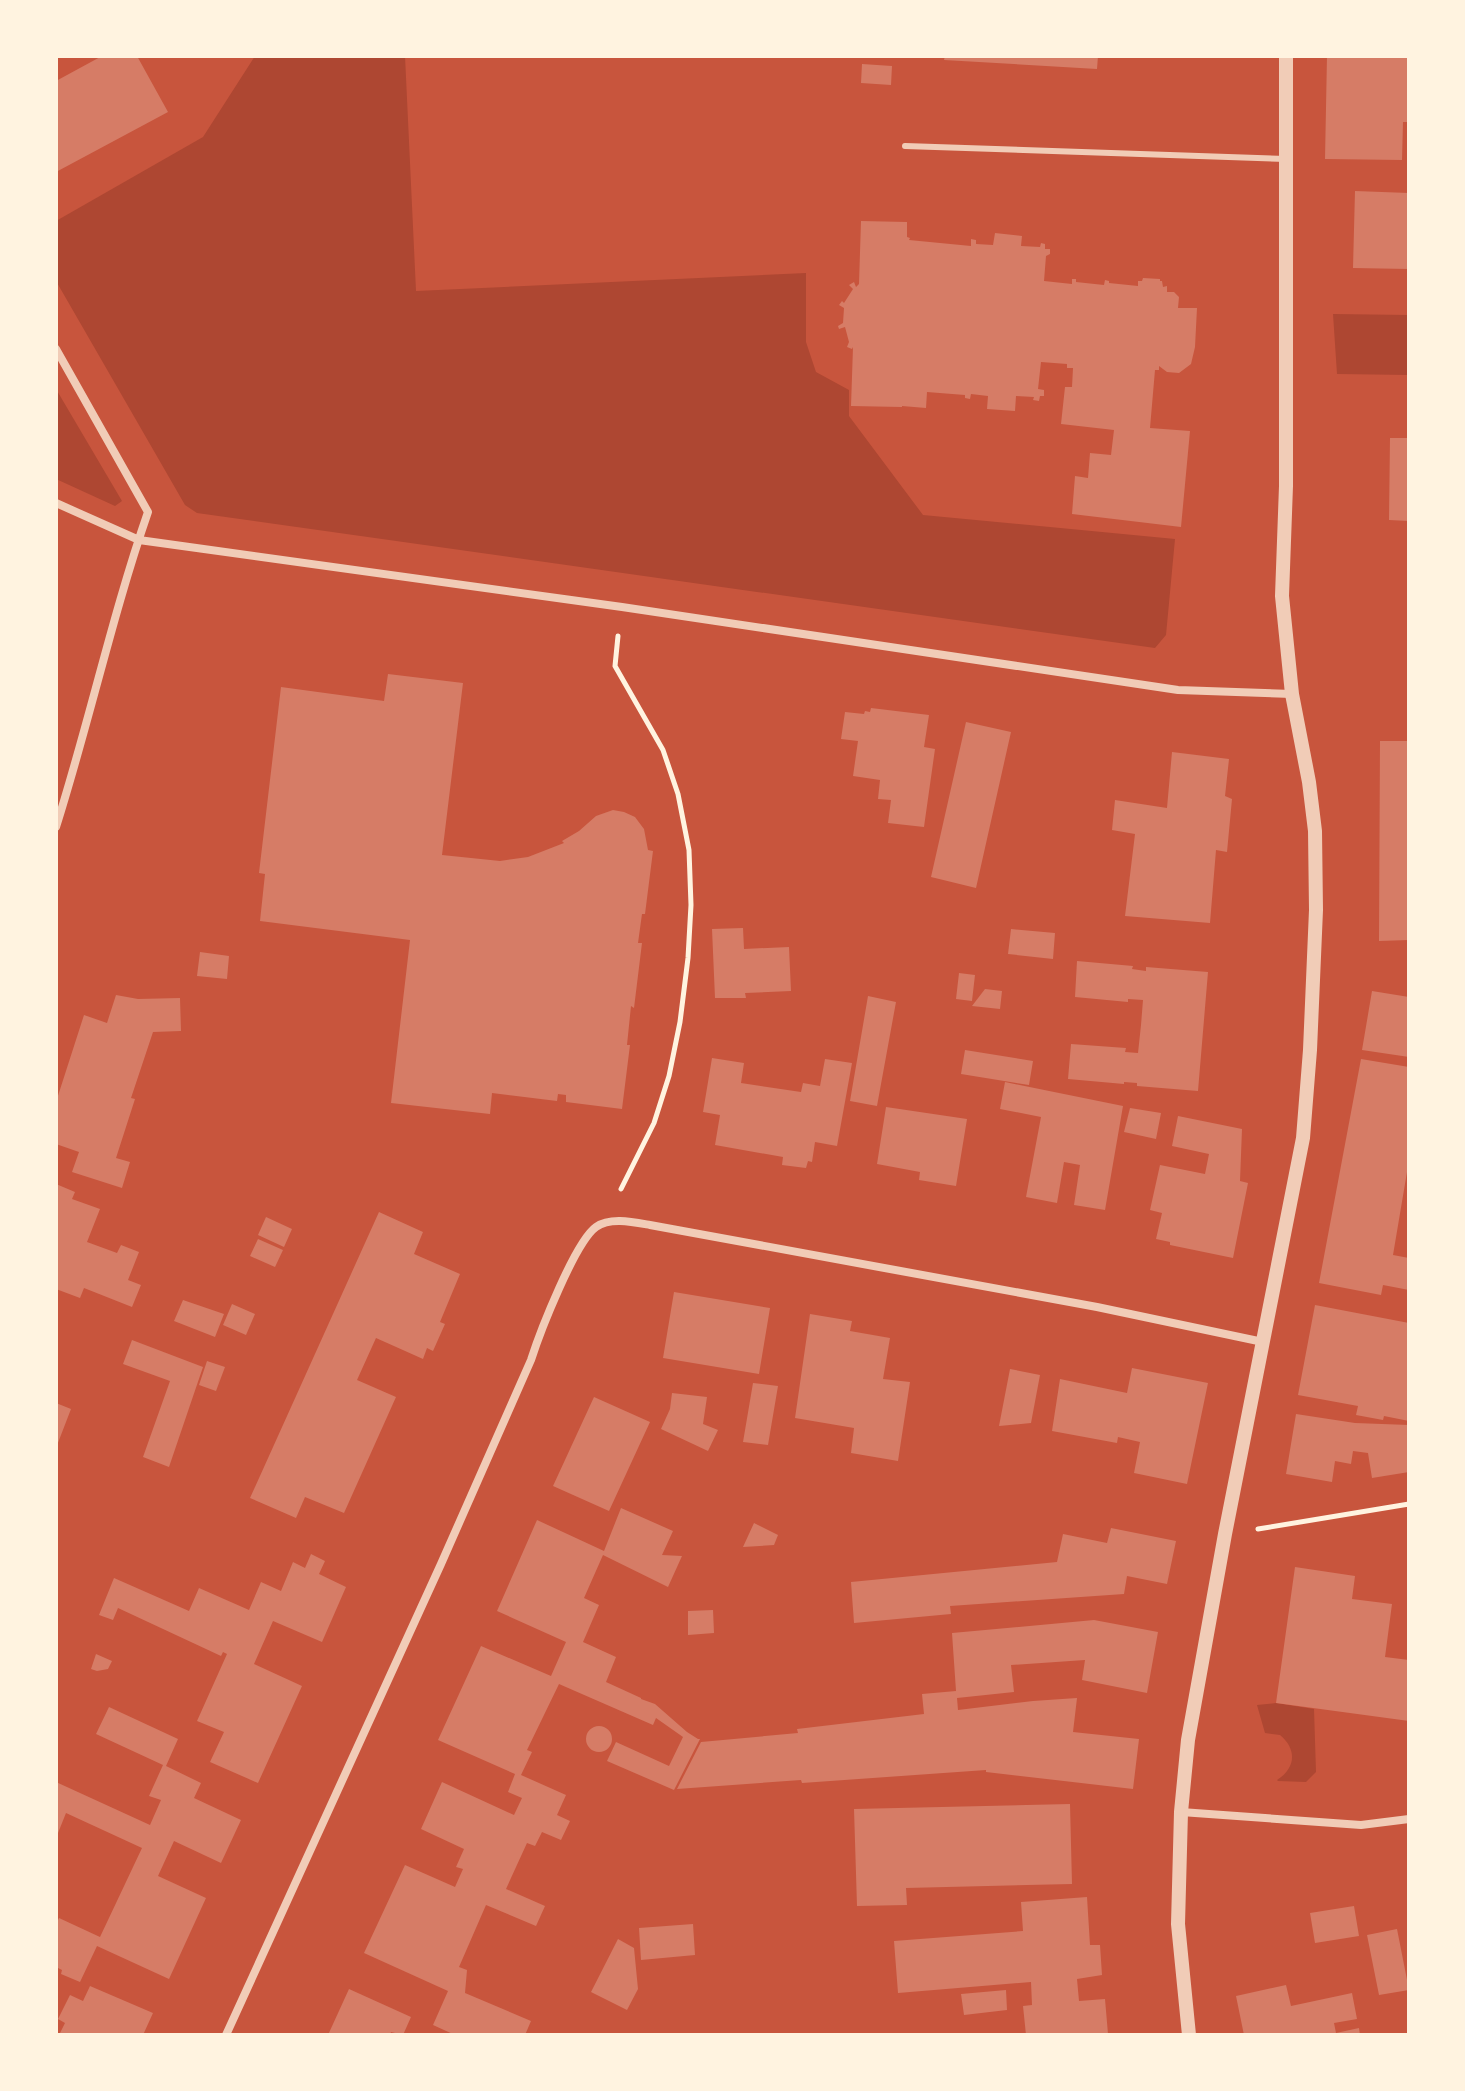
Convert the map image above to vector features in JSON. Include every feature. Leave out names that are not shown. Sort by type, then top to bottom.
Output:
[{"type":"street","points":[[1189,2035],[1178,1924],[1181,1812],[1188,1740],[1303,1138],[1310,1050],[1315,938],[1315,831],[1292,694],[1282,596],[1286,486],[1286,56]]},
{"type":"street","points":[[56,349],[148,512],[118,605],[56,827]]},
{"type":"street","points":[[56,503],[139,540],[622,607],[1178,690],[1292,694]]},
{"type":"street","points":[[226,2035],[441,1564],[531,1360],[543,1325],[584,1238],[597,1225],[615,1221],[650,1225],[1097,1307],[1264,1342]]},
{"type":"street","points":[[1181,1812],[1361,1825],[1409,1819]]},
{"type":"lane","points":[[905,146],[1286,159]]},
{"type":"path","points":[[615,1221],[615,1201],[654,1123],[669,1076],[680,1022],[691,905],[689,850],[678,794],[663,750],[615,666],[622,607]]},
{"type":"path","points":[[1225,1534],[1409,1504]]},
{"type":"shaded area","points":[[255,56],[405,56],[416,291],[806,273],[806,342],[816,372],[849,390],[849,416],[923,515],[1175,539],[1166,635],[1155,648],[197,513],[185,505],[56,281],[56,221],[203,137]]},
{"type":"shaded area","points":[[1333,314],[1409,315],[1409,375],[1337,374]]},
{"type":"shaded area","points":[[56,389],[122,501],[115,506],[56,479]]},
{"type":"shaded area","points":[[1276,1703],[1314,1709],[1316,1772],[1306,1782],[1277,1780],[1288,1770],[1292,1752],[1280,1735],[1265,1733],[1257,1705]]},
{"type":"building","points":[[102,56],[137,56],[168,112],[56,172],[56,81]]},
{"type":"building","points":[[945,56],[1098,56],[1097,69],[944,60]]},
{"type":"building","points":[[1327,56],[1409,56],[1409,122],[1403,122],[1402,160],[1325,159]]},
{"type":"building","points":[[862,64],[892,66],[891,85],[861,83]]},
{"type":"building","points":[[1355,191],[1409,193],[1409,269],[1353,268]]},
{"type":"building","points":[[861,221],[907,222],[909,240],[971,246],[971,239],[976,240],[976,244],[993,245],[995,233],[1022,236],[1021,246],[1040,247],[1041,243],[1045,244],[1045,249],[1050,249],[1050,254],[1046,256],[1044,281],[1072,284],[1072,279],[1076,279],[1076,282],[1104,285],[1105,280],[1138,286],[1138,281],[1143,278],[1160,279],[1163,287],[1167,286],[1167,292],[1174,292],[1179,297],[1178,308],[1197,308],[1191,364],[1179,373],[1167,372],[1159,366],[1159,370],[1155,370],[1150,428],[1190,431],[1181,527],[1072,514],[1075,476],[1088,478],[1090,453],[1111,455],[1114,430],[1061,424],[1065,387],[1072,387],[1073,368],[1067,368],[1067,364],[1041,362],[1038,389],[1044,390],[1044,396],[1040,396],[1039,401],[1033,400],[1034,397],[1016,396],[1015,411],[987,409],[988,396],[971,394],[970,399],[965,395],[927,392],[926,408],[851,406],[853,347],[847,347],[849,342],[845,327],[839,329],[838,326],[843,323],[844,308],[839,305],[842,301],[844,303],[853,289],[849,285],[854,282],[856,287],[859,284]]},
{"type":"building","points":[[1390,438],[1409,438],[1409,521],[1389,520]]},
{"type":"building","points":[[388,674],[463,683],[442,855],[500,861],[528,857],[564,843],[562,841],[596,816],[613,810],[635,817],[644,829],[648,850],[653,851],[638,943],[642,943],[634,1008],[631,1006],[622,1109],[566,1102],[566,1095],[558,1094],[557,1101],[492,1093],[490,1114],[391,1103],[410,940],[260,921],[265,874],[259,873],[281,687],[384,701]]},
{"type":"building","points":[[871,708],[929,715],[924,747],[935,749],[924,827],[888,823],[891,800],[878,799],[880,780],[853,776],[858,741],[841,739],[845,712],[864,714]]},
{"type":"building","points":[[966,722],[1011,732],[976,888],[931,877]]},
{"type":"building","points":[[1380,741],[1409,741],[1409,940],[1379,941]]},
{"type":"building","points":[[1172,752],[1229,759],[1225,796],[1232,799],[1227,852],[1216,850],[1210,923],[1125,916],[1135,834],[1112,830],[1115,800],[1167,808]]},
{"type":"building","points":[[743,928],[744,949],[789,947],[791,991],[745,993],[746,998],[715,998],[712,929]]},
{"type":"building","points":[[1011,929],[1055,933],[1053,959],[1008,954]]},
{"type":"building","points":[[200,952],[229,956],[227,979],[197,976]]},
{"type":"building","points":[[1077,961],[1133,966],[1132,969],[1146,971],[1146,967],[1208,972],[1198,1091],[1068,1079],[1071,1044],[1126,1048],[1125,1052],[1138,1053],[1143,1000],[1128,999],[1128,1002],[1075,997]]},
{"type":"building","points":[[959,973],[975,975],[972,1001],[956,999]]},
{"type":"building","points":[[985,989],[1002,991],[1000,1009],[972,1006]]},
{"type":"building","points":[[1372,991],[1409,997],[1409,1057],[1362,1050]]},
{"type":"building","points":[[116,995],[138,999],[180,998],[181,1031],[153,1032],[131,1098],[135,1099],[116,1158],[130,1162],[122,1188],[72,1172],[79,1152],[56,1144],[56,1102],[84,1015],[107,1023]]},
{"type":"building","points":[[868,996],[896,1002],[877,1106],[850,1101]]},
{"type":"building","points":[[965,1050],[1033,1061],[1029,1085],[961,1074]]},
{"type":"building","points":[[712,1058],[744,1063],[741,1083],[801,1092],[803,1083],[820,1086],[825,1059],[852,1063],[837,1146],[815,1142],[812,1162],[808,1161],[806,1168],[782,1165],[783,1157],[715,1145],[720,1115],[703,1112]]},
{"type":"building","points":[[1361,1059],[1409,1067],[1409,1172],[1393,1255],[1409,1258],[1409,1290],[1383,1285],[1381,1295],[1319,1283]]},
{"type":"building","points":[[1005,1082],[1123,1106],[1105,1210],[1074,1205],[1080,1165],[1064,1162],[1057,1203],[1026,1197],[1041,1117],[1000,1109]]},
{"type":"building","points":[[886,1107],[967,1119],[956,1186],[919,1180],[920,1172],[877,1164]]},
{"type":"building","points":[[1130,1108],[1161,1113],[1156,1139],[1124,1132]]},
{"type":"building","points":[[1178,1116],[1242,1129],[1240,1181],[1248,1183],[1233,1258],[1170,1245],[1170,1242],[1156,1239],[1162,1213],[1150,1210],[1160,1165],[1205,1174],[1209,1154],[1172,1146]]},
{"type":"building","points":[[56,1184],[75,1192],[72,1199],[100,1209],[87,1242],[117,1253],[121,1245],[139,1252],[128,1280],[141,1285],[132,1307],[84,1288],[80,1298],[56,1289]]},
{"type":"building","points":[[379,1212],[423,1232],[414,1254],[460,1274],[440,1322],[445,1324],[433,1351],[427,1348],[423,1359],[376,1338],[357,1380],[396,1397],[344,1513],[305,1497],[296,1518],[250,1498]]},
{"type":"building","points":[[266,1217],[292,1229],[284,1247],[258,1235]]},
{"type":"building","points":[[258,1239],[283,1250],[275,1267],[250,1256]]},
{"type":"building","points":[[674,1292],[770,1308],[759,1374],[663,1358]]},
{"type":"building","points":[[183,1300],[224,1314],[215,1337],[174,1321]]},
{"type":"building","points":[[232,1304],[255,1314],[246,1335],[223,1325]]},
{"type":"building","points":[[1315,1305],[1409,1323],[1409,1421],[1356,1415],[1358,1406],[1298,1395]]},
{"type":"building","points":[[810,1314],[852,1321],[850,1331],[890,1338],[883,1379],[910,1382],[898,1461],[851,1453],[854,1428],[795,1418]]},
{"type":"building","points":[[132,1340],[203,1367],[169,1467],[143,1457],[170,1381],[123,1364]]},
{"type":"building","points":[[207,1361],[225,1367],[216,1391],[199,1385]]},
{"type":"building","points":[[1132,1368],[1208,1383],[1187,1484],[1134,1473],[1140,1442],[1118,1437],[1117,1443],[1052,1431],[1060,1379],[1127,1393]]},
{"type":"building","points":[[1010,1369],[1040,1375],[1031,1423],[999,1426]]},
{"type":"building","points":[[753,1383],[778,1386],[768,1445],[743,1442]]},
{"type":"building","points":[[672,1393],[707,1397],[703,1424],[718,1430],[708,1451],[661,1429],[670,1409]]},
{"type":"building","points":[[594,1397],[650,1422],[609,1511],[553,1486]]},
{"type":"building","points":[[56,1403],[71,1409],[56,1448]]},
{"type":"building","points":[[1296,1414],[1355,1423],[1409,1425],[1409,1472],[1372,1478],[1368,1453],[1353,1451],[1351,1464],[1335,1461],[1332,1482],[1286,1474]]},
{"type":"building","points":[[621,1508],[673,1531],[662,1555],[682,1556],[668,1587],[603,1555],[584,1598],[599,1605],[583,1642],[616,1657],[606,1682],[655,1704],[687,1732],[700,1739],[674,1790],[607,1761],[616,1742],[669,1766],[683,1737],[656,1718],[653,1725],[559,1684],[527,1750],[532,1752],[521,1775],[566,1795],[557,1815],[570,1821],[561,1840],[542,1832],[535,1846],[527,1843],[506,1889],[545,1906],[536,1926],[486,1905],[459,1967],[467,1970],[465,1993],[531,2021],[525,2035],[455,2035],[433,2025],[448,1991],[364,1953],[405,1865],[455,1887],[463,1869],[456,1867],[464,1849],[421,1829],[442,1782],[514,1815],[522,1798],[508,1792],[515,1774],[438,1740],[481,1646],[551,1676],[566,1642],[497,1611],[537,1520],[604,1551]]},
{"type":"building","points":[[754,1523],[778,1535],[774,1545],[743,1547]]},
{"type":"building","points":[[1111,1528],[1176,1541],[1167,1584],[1127,1576],[1124,1594],[950,1606],[951,1614],[854,1623],[851,1582],[1057,1562],[1063,1534],[1107,1543]]},
{"type":"building","points":[[311,1554],[325,1561],[319,1574],[346,1587],[322,1642],[273,1621],[254,1664],[302,1686],[258,1783],[210,1762],[224,1732],[197,1721],[227,1654],[223,1652],[221,1656],[118,1608],[113,1620],[99,1615],[114,1578],[189,1611],[199,1588],[249,1610],[261,1582],[281,1591],[293,1562],[305,1568]]},
{"type":"building","points":[[1295,1567],[1355,1576],[1352,1599],[1392,1604],[1385,1657],[1409,1660],[1409,1721],[1276,1703]]},
{"type":"building","points":[[713,1610],[714,1633],[688,1635],[688,1611]]},
{"type":"building","points":[[1094,1620],[1158,1632],[1147,1693],[1082,1680],[1085,1660],[1011,1665],[1014,1692],[957,1698],[958,1710],[1077,1698],[1073,1732],[1139,1739],[1133,1789],[986,1770],[677,1789],[701,1742],[798,1733],[797,1729],[924,1714],[922,1694],[956,1691],[952,1633]]},
{"type":"building","points":[[96,1654],[112,1661],[108,1669],[91,1669]]},
{"type":"building","points":[[109,1707],[178,1739],[166,1766],[201,1783],[194,1798],[241,1820],[221,1863],[174,1841],[158,1876],[206,1898],[169,1979],[97,1946],[80,1982],[61,1974],[62,1970],[56,1967],[56,1924],[59,1918],[100,1937],[142,1848],[66,1813],[56,1838],[56,1782],[150,1825],[161,1800],[149,1796],[163,1765],[96,1734]]},
{"type":"building","points":[[599,1726],[608,1730],[612,1739],[608,1748],[599,1752],[590,1748],[586,1739],[590,1730]]},
{"type":"building","points":[[1070,1804],[1072,1884],[906,1888],[907,1905],[857,1906],[854,1809]]},
{"type":"building","points":[[1087,1897],[1090,1945],[1100,1945],[1102,1975],[1077,1979],[1079,2001],[1105,1999],[1108,2034],[1026,2035],[1023,2006],[1032,2005],[1031,1982],[898,1993],[894,1941],[1023,1931],[1021,1902]]},
{"type":"building","points":[[1354,1906],[1359,1936],[1315,1943],[1310,1913]]},
{"type":"building","points":[[693,1924],[695,1955],[641,1960],[639,1928]]},
{"type":"building","points":[[1397,1929],[1409,1990],[1379,1995],[1367,1935]]},
{"type":"building","points":[[618,1939],[634,1948],[638,1989],[627,2010],[591,1992]]},
{"type":"building","points":[[1286,1985],[1291,2006],[1352,1993],[1357,2019],[1334,2023],[1336,2033],[1359,2028],[1360,2035],[1244,2035],[1236,1996]]},
{"type":"building","points":[[90,1986],[153,2013],[143,2035],[59,2035],[65,2023],[58,2019],[70,1995],[83,2001]]},
{"type":"building","points":[[349,1989],[411,2017],[403,2035],[391,2032],[390,2035],[328,2035]]},
{"type":"building","points":[[1006,1990],[1007,2010],[964,2015],[961,1994]]}]
